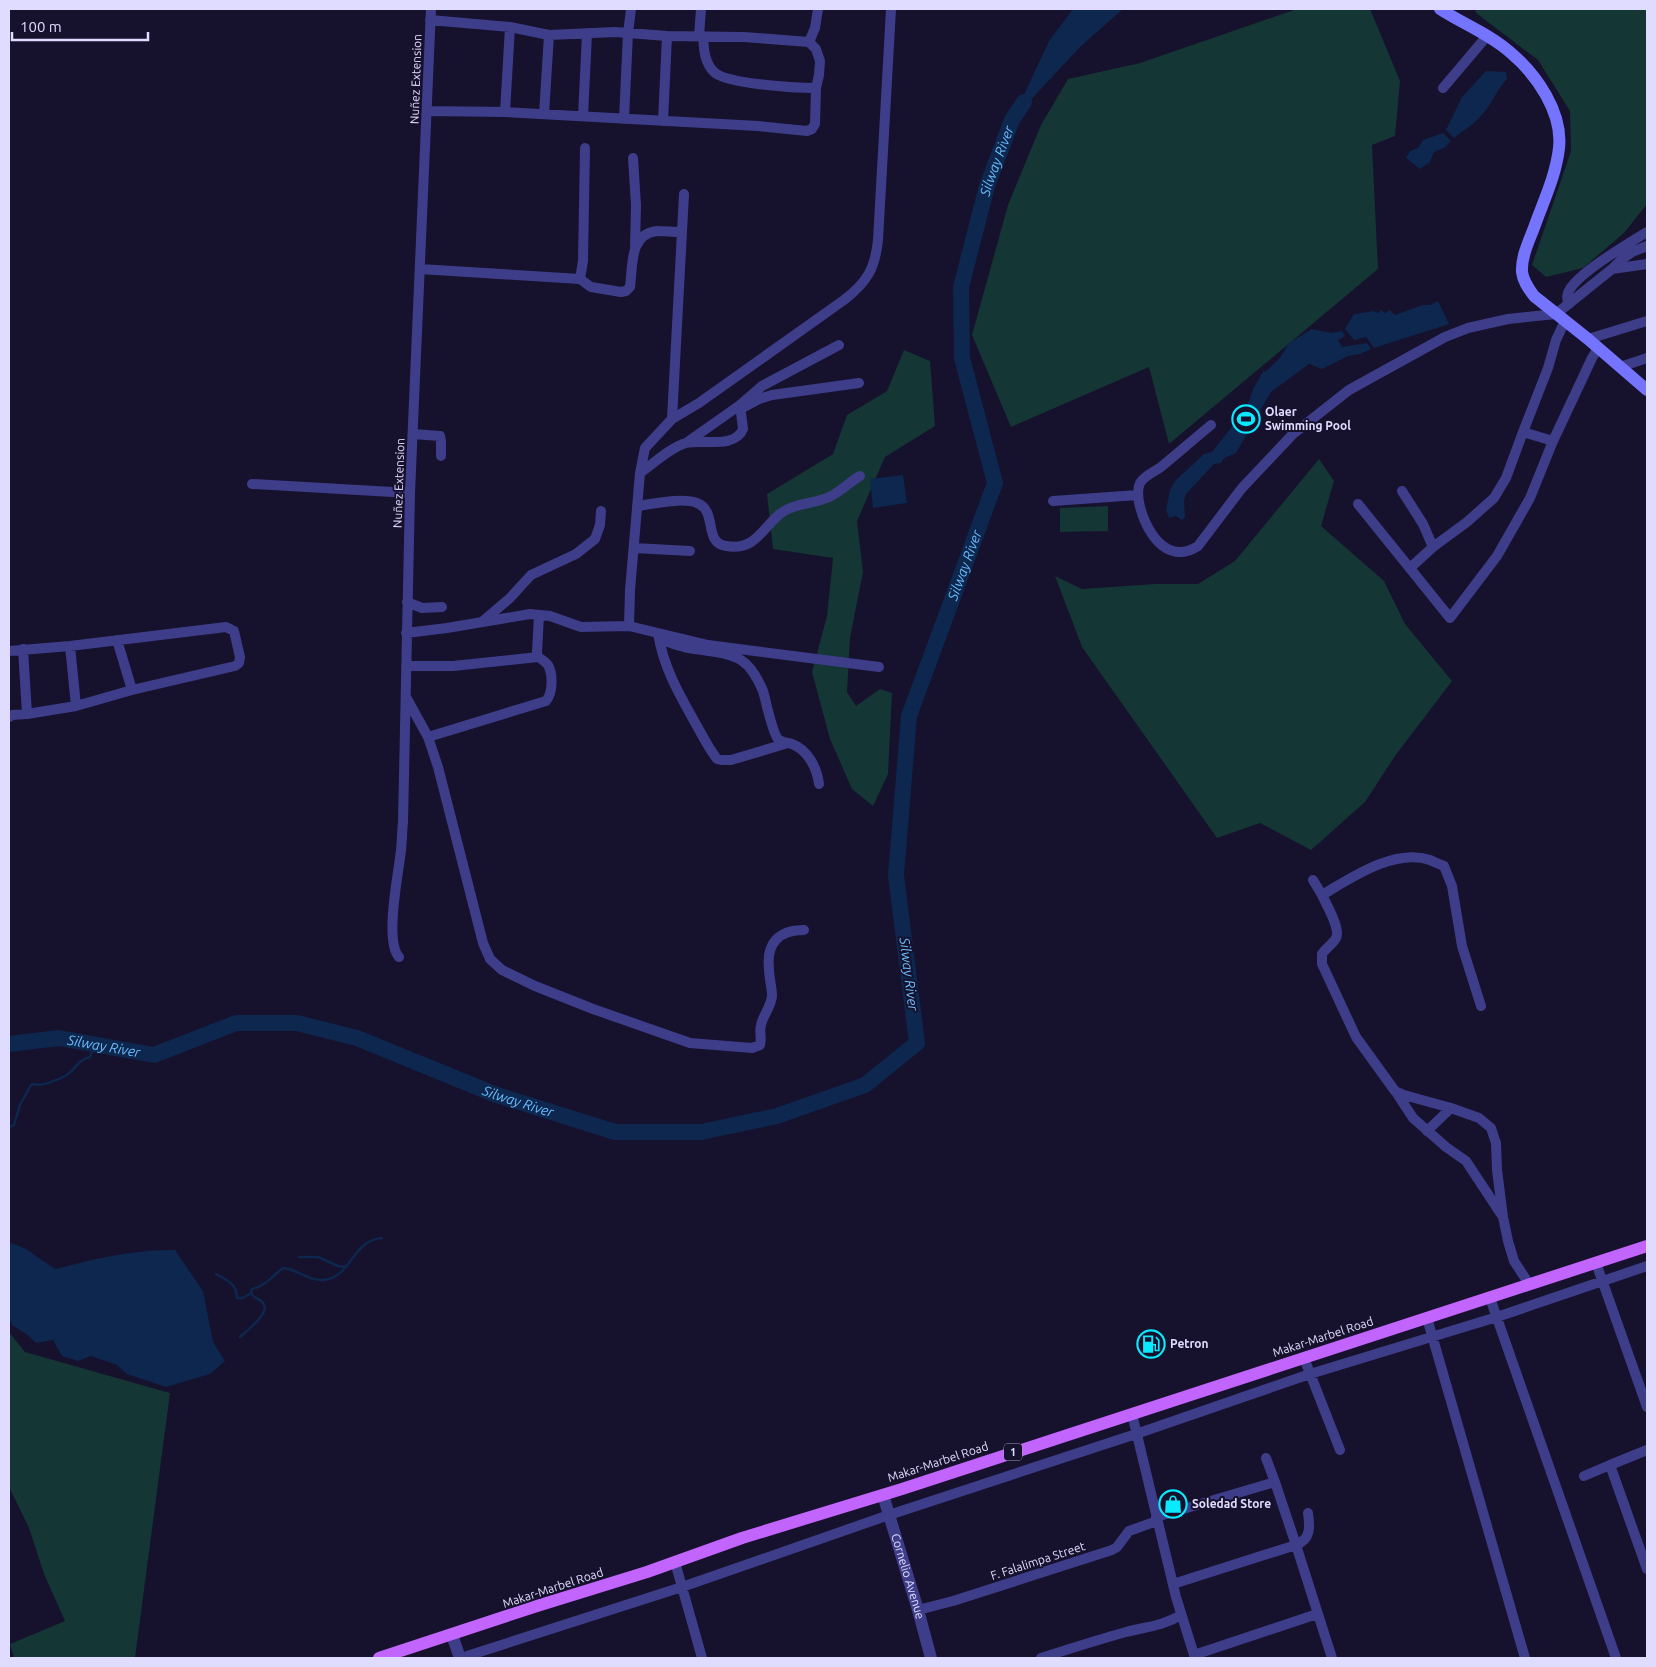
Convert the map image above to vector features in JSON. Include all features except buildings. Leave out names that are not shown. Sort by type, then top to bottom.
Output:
[{"type":"main road","points":[[1440,9],[1512,53],[1537,82],[1546,96],[1557,123],[1559,146],[1556,167],[1525,253],[1522,270],[1524,278],[1534,296],[1588,338],[1647,390]]},
{"type":"main road","name":"Makar-Marbel Road","points":[[379,1658],[675,1562],[742,1538],[883,1495],[1647,1246]]},
{"type":"street","name":"Nuñez Extension","points":[[398,957],[394,945],[393,902],[403,822],[410,493],[431,9]]},
{"type":"street","points":[[624,119],[628,32],[631,9]]},
{"type":"street","points":[[701,9],[701,36],[707,61],[720,77],[776,87],[816,88]]},
{"type":"street","points":[[809,42],[815,28],[818,9]]},
{"type":"street","points":[[628,626],[640,473],[645,448],[672,419],[700,403],[858,290],[873,269],[878,240],[891,9]]},
{"type":"street","points":[[427,111],[505,112],[810,130],[815,124],[816,88],[819,75],[819,57],[816,49],[809,42],[666,36],[628,32],[550,35],[510,27],[430,20]]},
{"type":"street","points":[[505,112],[510,27]]},
{"type":"street","points":[[583,116],[587,34]]},
{"type":"street","points":[[544,114],[550,35]]},
{"type":"street","points":[[662,121],[666,36]]},
{"type":"street","points":[[1442,88],[1487,36]]},
{"type":"street","points":[[580,280],[583,261],[585,148]]},
{"type":"street","points":[[420,269],[580,280],[591,287],[621,292],[626,291],[630,287],[635,247],[636,206],[633,158]]},
{"type":"street","points":[[672,419],[684,194]]},
{"type":"street","points":[[635,247],[639,240],[648,233],[659,231],[681,232]]},
{"type":"street","points":[[1569,304],[1567,300],[1568,291],[1572,286],[1592,268],[1647,232]]},
{"type":"street","points":[[1410,568],[1433,547],[1468,522],[1500,491],[1548,368],[1561,318],[1569,304],[1621,260],[1632,252],[1647,246]]},
{"type":"street","points":[[1612,269],[1647,264]]},
{"type":"street","points":[[1211,425],[1162,466],[1144,478],[1138,488],[1138,495],[1146,524],[1151,534],[1160,544],[1174,552],[1192,550],[1198,546],[1242,488],[1293,434],[1348,390],[1444,337],[1468,328],[1508,319],[1561,318]]},
{"type":"street","points":[[1588,338],[1647,321]]},
{"type":"street","points":[[640,473],[740,406],[762,386],[839,345]]},
{"type":"street","points":[[1358,504],[1442,607],[1458,608],[1497,556],[1530,498],[1553,440],[1598,348]]},
{"type":"street","points":[[1620,367],[1647,358]]},
{"type":"street","points":[[740,406],[772,395],[859,383]]},
{"type":"street","points":[[686,443],[721,442],[737,437],[743,429],[740,406]]},
{"type":"street","points":[[1522,432],[1553,440]]},
{"type":"street","points":[[413,434],[440,436],[442,441],[441,456]]},
{"type":"street","points":[[637,506],[682,501],[696,502],[705,508],[709,514],[713,537],[718,544],[736,547],[756,540],[774,519],[787,509],[828,498],[841,491],[860,476]]},
{"type":"street","points":[[252,484],[410,493]]},
{"type":"street","points":[[1402,491],[1423,524],[1433,547]]},
{"type":"street","points":[[1053,501],[1138,495]]},
{"type":"street","points":[[482,622],[510,598],[531,575],[576,554],[595,539],[600,525],[601,511]]},
{"type":"street","points":[[634,548],[690,551]]},
{"type":"street","points":[[407,602],[422,608],[442,607]]},
{"type":"street","points":[[406,633],[530,614],[550,616],[581,627],[628,626],[658,635],[725,648],[879,668]]},
{"type":"street","points":[[428,737],[546,701],[550,694],[550,673],[548,666],[538,656],[537,652],[539,615]]},
{"type":"street","points":[[9,651],[70,646],[226,627],[234,631],[240,656],[237,665],[132,690],[76,706],[10,715]]},
{"type":"street","points":[[658,635],[669,674],[685,706],[717,758],[731,760],[788,743]]},
{"type":"street","points":[[658,635],[680,646],[715,652],[741,660],[751,669],[760,684],[778,739],[792,744],[811,759],[818,776],[818,784]]},
{"type":"street","points":[[118,640],[132,690]]},
{"type":"street","points":[[70,646],[76,706]]},
{"type":"street","points":[[23,650],[28,714]]},
{"type":"street","points":[[406,666],[453,666],[538,656]]},
{"type":"street","points":[[405,695],[428,737],[446,794],[483,943],[490,959],[502,970],[534,986],[593,1010],[690,1043],[752,1048],[760,1045],[760,1027],[771,1002],[768,968],[774,940],[786,932],[804,930]]},
{"type":"street","points":[[1322,895],[1382,863],[1411,858],[1428,860],[1444,866],[1452,886],[1462,946],[1480,1006]]},
{"type":"street","points":[[1313,880],[1336,926],[1337,934],[1336,938],[1322,954],[1322,964],[1356,1037],[1413,1118],[1466,1162],[1503,1217]]},
{"type":"street","points":[[1395,1091],[1479,1118],[1491,1128],[1495,1136],[1503,1217],[1514,1261],[1529,1284]]},
{"type":"street","points":[[1427,1131],[1450,1108]]},
{"type":"street","points":[[1596,1263],[1647,1407]]},
{"type":"street","points":[[452,1635],[464,1657],[682,1587],[889,1515],[1136,1434],[1310,1374],[1497,1317],[1647,1266]]},
{"type":"street","points":[[1490,1298],[1616,1658]]},
{"type":"street","points":[[1427,1318],[1525,1658]]},
{"type":"street","points":[[1304,1358],[1340,1450]]},
{"type":"street","points":[[1132,1414],[1173,1584],[1194,1657],[1317,1614]]},
{"type":"street","points":[[1584,1476],[1647,1450]]},
{"type":"street","points":[[1266,1458],[1332,1658]]},
{"type":"street","points":[[1610,1465],[1647,1570]]},
{"type":"street","name":"F. Falalimpa Street","points":[[918,1610],[953,1601],[1112,1550],[1117,1547],[1129,1531],[1157,1519],[1275,1482]]},
{"type":"street","name":"Cornelio Avenue","points":[[883,1495],[931,1658]]},
{"type":"street","points":[[1173,1584],[1296,1545],[1306,1540],[1309,1534],[1308,1513]]},
{"type":"street","points":[[675,1562],[702,1658]]},
{"type":"street","points":[[1041,1658],[1085,1643],[1163,1624],[1181,1615]]},
{"type":"green space","points":[[1297,9],[1370,9],[1400,81],[1395,136],[1372,145],[1378,269],[1169,444],[1149,367],[1011,427],[972,335],[1008,205],[1041,125],[1068,79],[1140,63]]},
{"type":"green space","points":[[1475,9],[1647,9],[1647,204],[1624,233],[1583,268],[1546,277],[1532,265],[1571,151],[1570,111],[1538,60],[1476,13]]},
{"type":"green space","points":[[904,350],[930,361],[935,426],[885,457],[857,521],[863,572],[850,638],[847,692],[856,706],[880,689],[892,693],[888,774],[873,806],[852,789],[830,739],[812,672],[827,616],[833,558],[773,549],[767,494],[833,454],[847,415],[887,391]]},
{"type":"green space","points":[[1319,459],[1334,481],[1321,526],[1384,581],[1405,624],[1452,681],[1395,756],[1365,802],[1311,850],[1260,823],[1217,838],[1082,647],[1055,576],[1082,589],[1155,584],[1198,584],[1235,561]]},
{"type":"green space","points":[[1108,506],[1108,531],[1060,532],[1060,508]]},
{"type":"green space","points":[[9,1332],[25,1352],[170,1393],[135,1658],[14,1658],[10,1644],[65,1621],[44,1574],[29,1528],[9,1487]]},
{"type":"water","points":[[1073,9],[1123,9],[1080,47],[1012,120],[1049,41]]},
{"type":"water","points":[[1486,71],[1506,72],[1507,79],[1483,114],[1454,138],[1446,130],[1462,97]]},
{"type":"water","points":[[1443,133],[1451,141],[1444,148],[1434,152],[1430,162],[1420,169],[1406,158],[1410,151],[1418,148],[1423,140]]},
{"type":"water","points":[[1438,301],[1449,324],[1374,348],[1366,337],[1354,340],[1345,329],[1354,314],[1374,311],[1378,313],[1381,310],[1385,313],[1390,310],[1395,315]]},
{"type":"water","name":"Olaer Swimming Pool","points":[[1312,329],[1331,333],[1342,331],[1345,336],[1338,340],[1342,347],[1367,343],[1371,349],[1360,354],[1348,356],[1322,369],[1309,364],[1271,392],[1236,453],[1224,458],[1221,463],[1214,464],[1186,494],[1184,501],[1185,517],[1182,520],[1176,516],[1169,518],[1166,510],[1170,490],[1175,481],[1204,454],[1212,452],[1246,409],[1254,387],[1264,370],[1265,372],[1279,359],[1289,343]]},
{"type":"water","points":[[903,475],[907,503],[873,508],[870,479]]},
{"type":"water","points":[[9,1242],[26,1249],[55,1269],[130,1253],[175,1250],[203,1291],[213,1342],[225,1361],[210,1374],[166,1387],[127,1374],[117,1365],[91,1356],[78,1361],[62,1356],[53,1340],[36,1343],[12,1325],[9,1317]]},
{"type":"waterway","name":"Silway River","points":[[9,1044],[59,1038],[154,1055],[236,1023],[297,1023],[357,1038],[494,1094],[615,1132],[701,1132],[777,1116],[865,1085],[917,1043],[896,875],[909,716],[995,483],[962,358],[961,287],[987,186],[1012,120],[1024,102]]},
{"type":"waterway","points":[[9,1127],[14,1125],[20,1105],[31,1085],[45,1084],[62,1078],[82,1060],[90,1057],[92,1050],[91,1038]]},
{"type":"waterway","points":[[240,1337],[257,1321],[264,1311],[263,1303],[252,1295],[252,1289],[265,1283],[283,1268],[318,1280],[333,1277],[341,1273],[364,1245],[382,1238]]},
{"type":"waterway","points":[[299,1257],[318,1257],[345,1267]]},
{"type":"waterway","points":[[216,1274],[233,1286],[237,1298],[243,1298],[251,1293]]},
{"type":"place","name":"Olaer Swimming Pool","points":[[1246,419]]},
{"type":"place","name":"Petron","points":[[1151,1344]]},
{"type":"place","name":"Soledad Store","points":[[1173,1504]]}]
